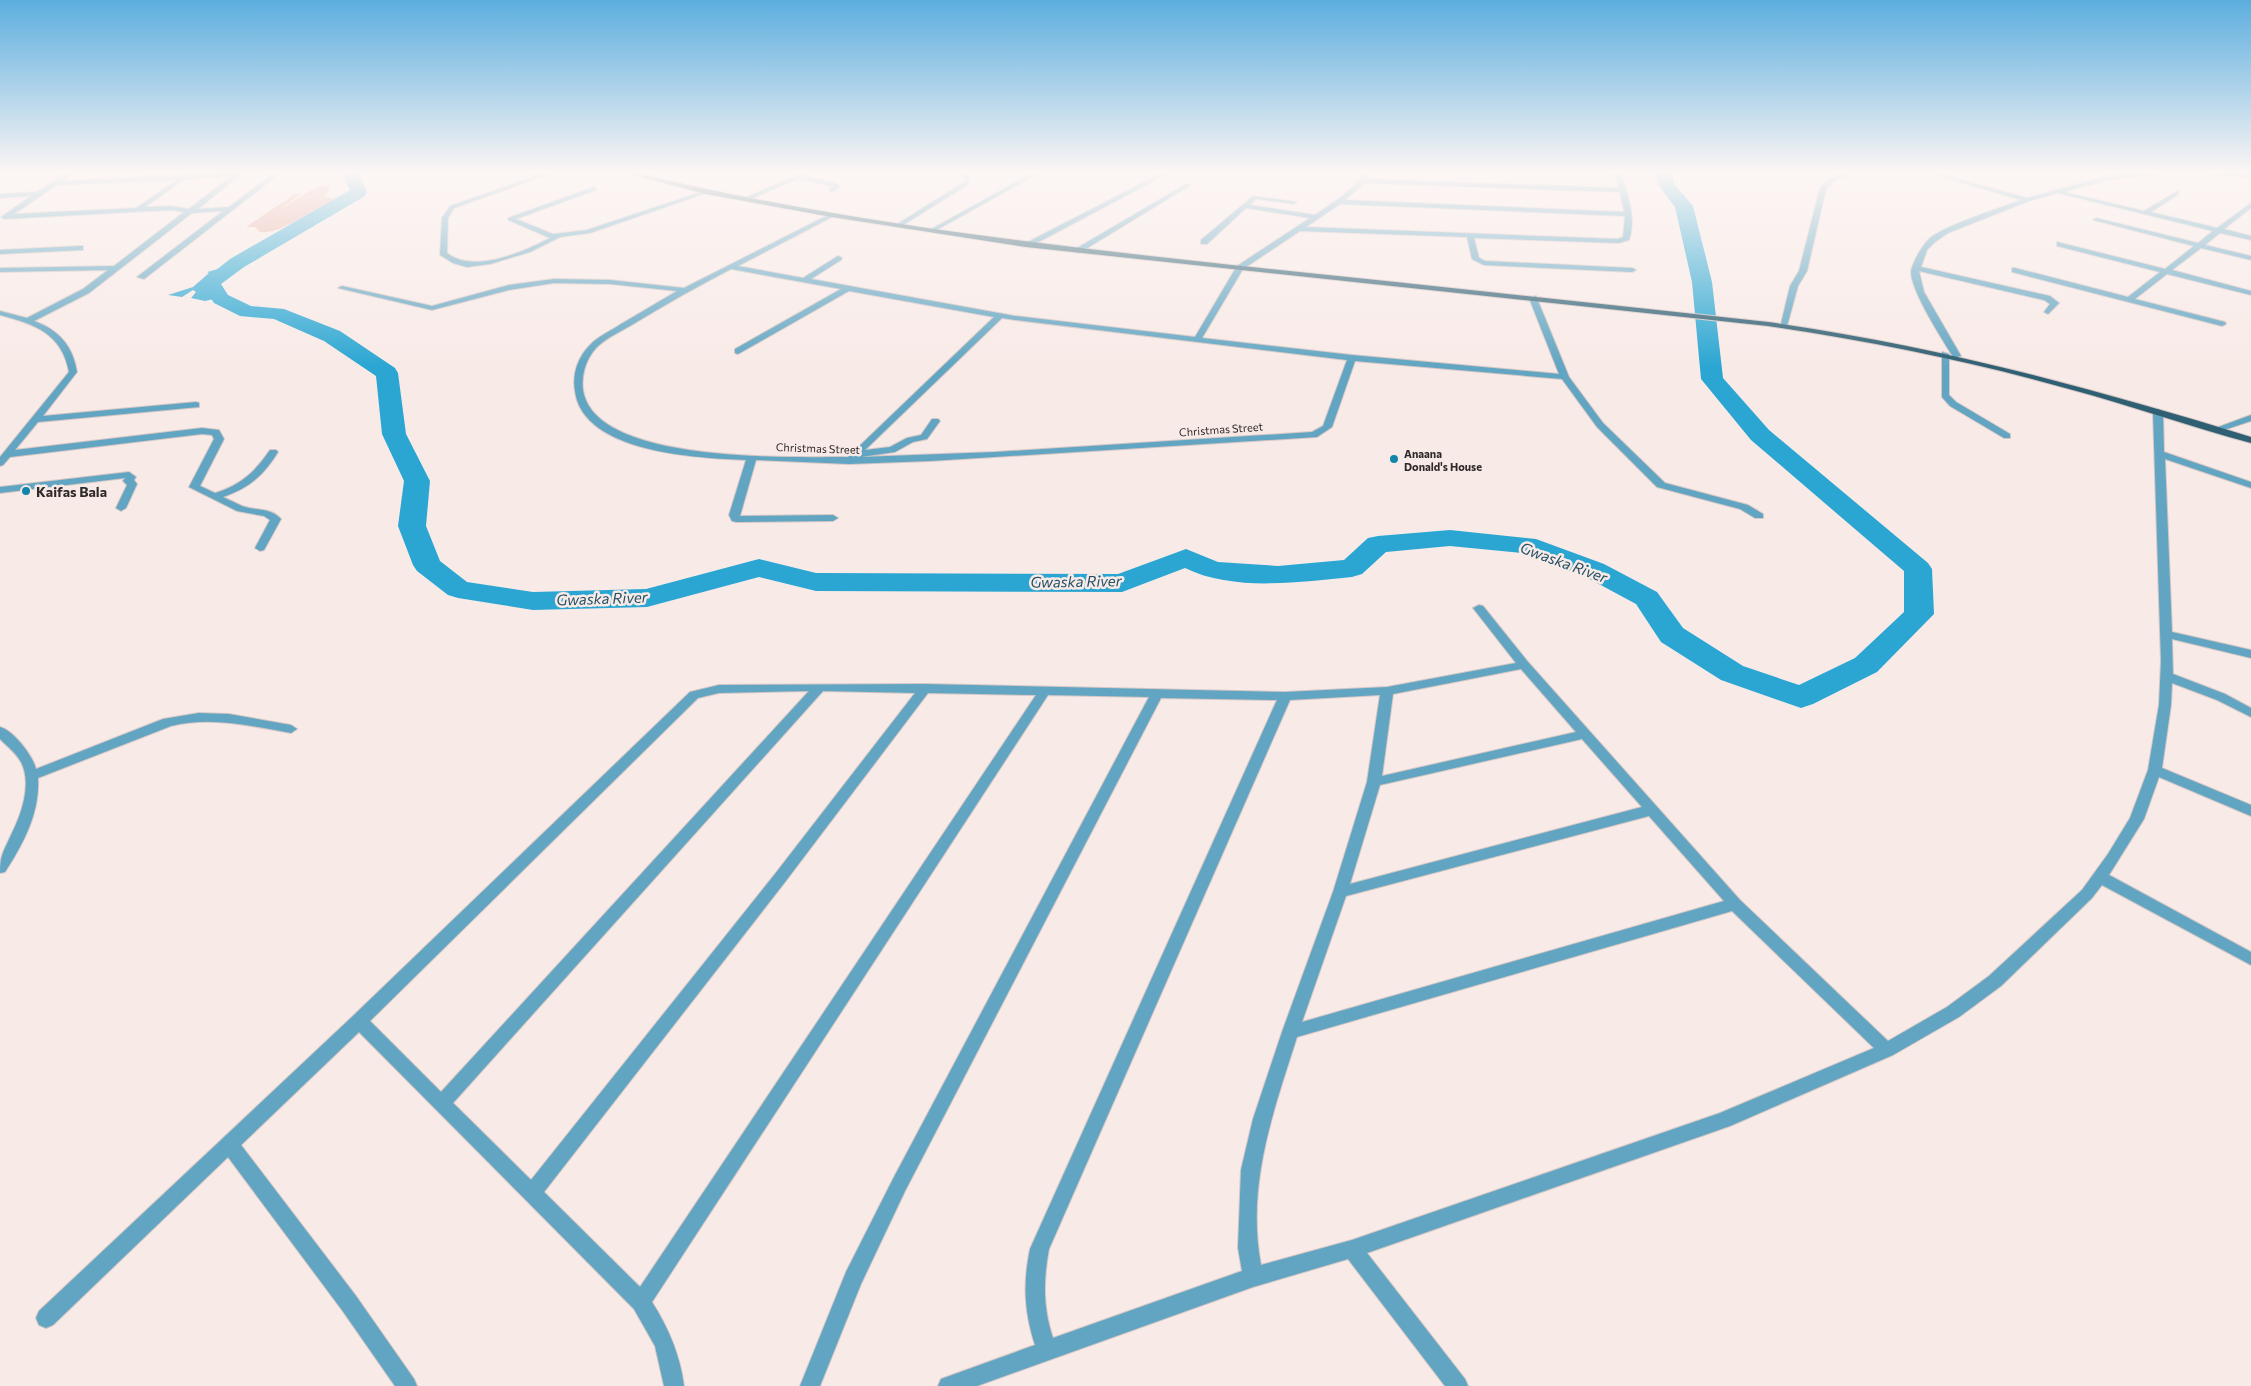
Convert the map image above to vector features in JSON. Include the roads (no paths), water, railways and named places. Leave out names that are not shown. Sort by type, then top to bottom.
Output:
[{"type":"main road","points":[[965,237],[1076,251],[1752,322],[1871,339],[1957,356],[2251,440]]},
{"type":"street","points":[[29,320],[80,295],[155,237]]},
{"type":"street","points":[[141,277],[195,237]]},
{"type":"street","points":[[443,237],[442,254],[465,264],[478,264],[533,248],[556,237]]},
{"type":"street","name":"Christmas Street","points":[[789,237],[684,290],[592,346],[581,366],[577,383],[584,409],[604,428],[620,436],[691,453],[752,457],[924,460],[1314,435],[1327,427],[1352,358]]},
{"type":"street","points":[[1026,245],[1042,237]]},
{"type":"street","points":[[1076,251],[1100,237]]},
{"type":"street","points":[[1204,242],[1210,237]]},
{"type":"street","points":[[1197,340],[1240,268],[1287,237]]},
{"type":"street","points":[[1470,237],[1476,259],[1484,263],[1632,270]]},
{"type":"street","points":[[1490,237],[1619,241],[1625,237]]},
{"type":"street","points":[[1783,326],[1794,286],[1805,263],[1811,237]]},
{"type":"street","points":[[1938,237],[1932,240],[1924,250],[1916,268],[1920,292],[1957,356]]},
{"type":"street","points":[[2165,237],[2251,258]]},
{"type":"street","points":[[2129,300],[2210,237]]},
{"type":"street","points":[[2060,244],[2251,293]]},
{"type":"street","points":[[0,252],[80,248]]},
{"type":"street","points":[[806,280],[838,258]]},
{"type":"street","points":[[730,267],[1000,315],[1352,358],[1565,377]]},
{"type":"street","points":[[0,270],[113,268]]},
{"type":"street","points":[[1916,268],[2047,298],[2055,303],[2048,312]]},
{"type":"street","points":[[2015,270],[2222,324]]},
{"type":"street","points":[[342,288],[432,308],[440,308],[463,299],[506,288],[560,281],[589,280],[684,290]]},
{"type":"street","points":[[738,351],[848,288]]},
{"type":"street","points":[[1533,298],[1565,377],[1600,425],[1661,485],[1744,507],[1758,516]]},
{"type":"street","points":[[0,313],[29,320],[54,335],[65,345],[72,357],[72,372],[37,419],[0,463]]},
{"type":"street","points":[[852,458],[1000,315]]},
{"type":"street","points":[[1945,354],[1945,395],[1953,404],[2007,436]]},
{"type":"street","points":[[37,419],[196,405]]},
{"type":"street","points":[[948,1386],[1047,1349],[1253,1278],[1352,1249],[1724,1120],[1887,1050],[1953,1012],[1995,981],[2088,894],[2137,819],[2155,770],[2166,676],[2158,412]]},
{"type":"street","points":[[2218,430],[2251,418]]},
{"type":"street","points":[[852,458],[897,449],[910,440],[924,437],[935,421]]},
{"type":"street","points":[[8,454],[202,431],[216,432],[219,440],[194,487],[241,509],[267,512],[276,520],[260,548]]},
{"type":"street","points":[[214,496],[250,482],[262,471],[273,452]]},
{"type":"street","points":[[2160,454],[2251,485]]},
{"type":"street","points":[[752,457],[734,515],[736,519],[833,518]]},
{"type":"street","points":[[0,490],[128,475],[131,477],[128,481],[132,484],[121,508]]},
{"type":"street","points":[[1479,608],[1524,665],[1735,904],[1887,1050]]},
{"type":"street","points":[[2166,634],[2251,654]]},
{"type":"street","points":[[46,1318],[360,1021],[694,695],[719,689],[820,687],[1285,696],[1387,691],[1524,665]]},
{"type":"street","points":[[2166,676],[2221,697],[2251,713]]},
{"type":"street","points":[[443,1102],[820,687]]},
{"type":"street","points":[[532,1193],[780,878],[924,688]]},
{"type":"street","points":[[1253,1278],[1248,1248],[1250,1170],[1262,1119],[1290,1032],[1340,892],[1374,782],[1387,691]]},
{"type":"street","points":[[641,1302],[1044,692]]},
{"type":"street","points":[[810,1386],[853,1279],[899,1185],[1157,694]]},
{"type":"street","points":[[1047,1349],[1035,1315],[1033,1278],[1040,1249],[1285,696]]},
{"type":"street","points":[[31,776],[168,722],[188,716],[207,716],[290,729]]},
{"type":"street","points":[[0,731],[20,750],[28,765],[31,776],[28,808],[19,836],[0,868]]},
{"type":"street","points":[[1374,782],[1584,734]]},
{"type":"street","points":[[2155,770],[2251,812]]},
{"type":"street","points":[[1340,892],[1651,810]]},
{"type":"street","points":[[2100,877],[2251,959]]},
{"type":"street","points":[[1290,1032],[1735,904]]},
{"type":"street","points":[[360,1021],[641,1302],[663,1337],[672,1366],[674,1386]]},
{"type":"street","points":[[230,1145],[349,1303],[407,1386]]},
{"type":"street","points":[[1352,1249],[1458,1386]]},
{"type":"water","points":[[229,266],[206,284],[218,298],[205,301],[191,298],[196,292],[193,290],[182,297],[168,295],[193,287],[209,273],[207,272]]},
{"type":"waterway","name":"Gwaska River","points":[[282,237],[237,263],[210,283],[221,299],[247,312],[277,313],[332,336],[387,373],[394,434],[417,481],[412,526],[427,565],[458,589],[533,601],[647,598],[759,568],[816,582],[1122,583],[1186,557],[1212,570],[1278,575],[1352,568],[1378,544],[1450,538],[1526,545],[1594,570],[1647,598],[1672,635],[1732,673],[1801,697],[1866,665],[1919,614],[1918,569],[1760,435],[1712,379],[1702,282],[1691,237]]},
{"type":"place","name":"Anaana Donald's House","points":[[1394,459]]},
{"type":"place","name":"Kaifas Bala","points":[[26,491]]}]
